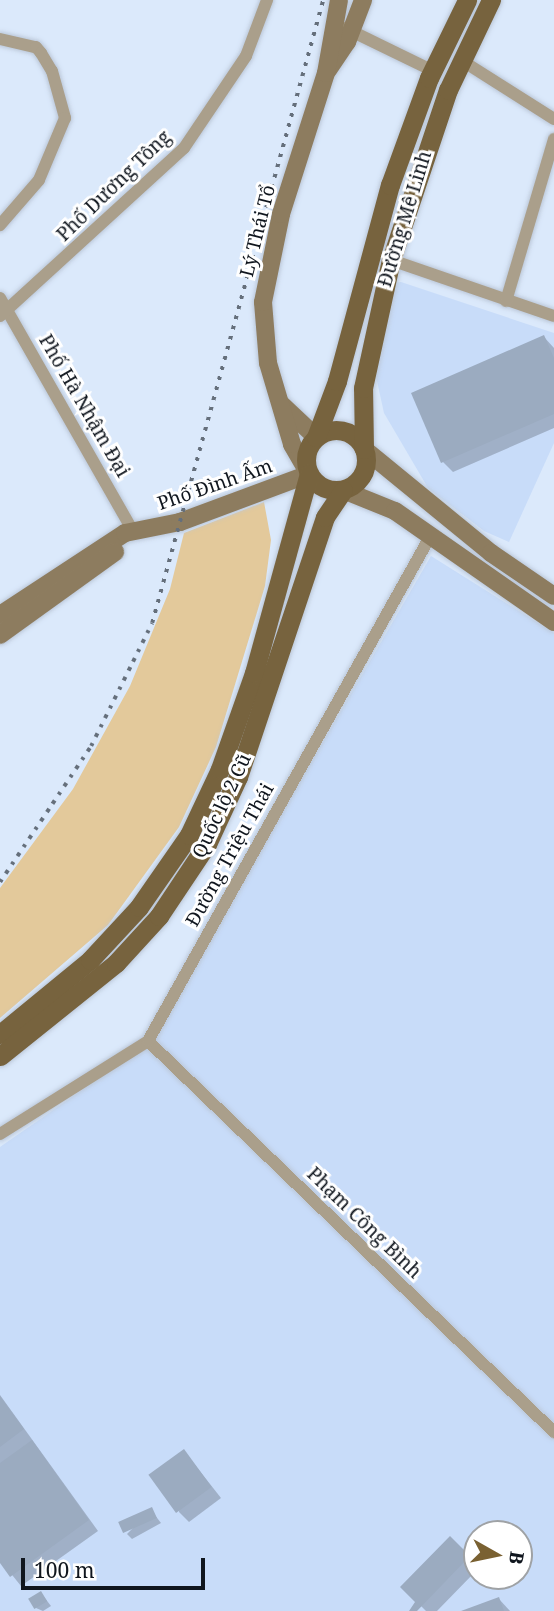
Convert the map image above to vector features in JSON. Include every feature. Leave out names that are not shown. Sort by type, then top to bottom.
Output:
[{"type":"main road","name":"Lý Thái Tổ","points":[[309,474],[292,444],[263,341],[265,289],[281,214],[326,73],[339,0]]},
{"type":"main road","name":"Lý Thái Tổ","points":[[326,73],[351,31],[363,0]]},
{"type":"main road","name":"Đường Mê Linh","points":[[316,437],[337,381],[390,185],[433,71],[467,0]]},
{"type":"main road","name":"Đường Mê Linh","points":[[365,449],[360,416],[364,380],[391,260],[431,137],[461,60],[491,0]]},
{"type":"main road","points":[[280,402],[316,437]]},
{"type":"main road","points":[[554,596],[491,553],[343,430],[316,437],[307,454],[309,474],[323,487],[342,489],[382,503],[554,622]]},
{"type":"main road","points":[[342,489],[363,474],[365,449]]},
{"type":"main road","name":"Phố Đình Ấm","points":[[0,615],[70,565],[125,533],[180,522],[309,474]]},
{"type":"main road","name":"Quốc lộ 2 Cũ","points":[[0,1034],[90,960],[139,907],[189,835],[220,769],[254,673],[309,474]]},
{"type":"main road","name":"Quốc lộ 2 Cũ","points":[[0,1056],[116,963],[159,916],[207,844],[238,777],[325,517],[342,489]]},
{"type":"main road","points":[[0,635],[131,543],[134,533]]},
{"type":"street","name":"Phố Dương Tông","points":[[2,308],[184,148],[246,56],[267,0]]},
{"type":"street","points":[[333,22],[433,71]]},
{"type":"street","points":[[0,40],[36,47],[41,52],[52,71],[65,118],[39,180],[0,225]]},
{"type":"street","points":[[461,60],[554,119]]},
{"type":"street","points":[[506,301],[554,139]]},
{"type":"street","points":[[391,260],[554,316]]},
{"type":"street","name":"Phố Hà Nhậm Đại","points":[[2,308],[134,533]]},
{"type":"street","name":"Đường Triệu Thái","points":[[0,1134],[148,1041],[431,535]]},
{"type":"street","name":"Phạm Công Bình","points":[[148,1041],[554,1432]]},
{"type":"shaded area","points":[[401,282],[554,333],[554,443],[509,542],[484,531],[428,488],[384,413],[375,372],[394,283]]},
{"type":"shaded area","points":[[264,502],[271,540],[265,586],[216,747],[179,827],[108,925],[0,1018],[0,888],[73,789],[130,686],[170,589],[184,533]]},
{"type":"shaded area","points":[[431,556],[554,633],[554,1611],[0,1611],[0,1147],[147,1045]]},
{"type":"building","points":[[544,335],[554,358],[554,414],[441,463],[411,393]]},
{"type":"building","points":[[0,1396],[24,1429],[0,1447]]},
{"type":"building","points":[[32,1440],[89,1520],[10,1577],[0,1563],[0,1463]]},
{"type":"building","points":[[184,1449],[212,1487],[176,1513],[148,1475]]},
{"type":"building","points":[[152,1507],[157,1518],[123,1533],[118,1522]]},
{"type":"building","points":[[450,1536],[463,1549],[463,1563],[417,1611],[409,1611],[415,1602],[400,1587]]},
{"type":"building","points":[[41,1591],[47,1601],[34,1609],[28,1599]]},
{"type":"building","points":[[499,1597],[504,1611],[461,1611]]},
{"type":"railway","points":[[0,882],[91,746],[152,623],[323,0]]}]
